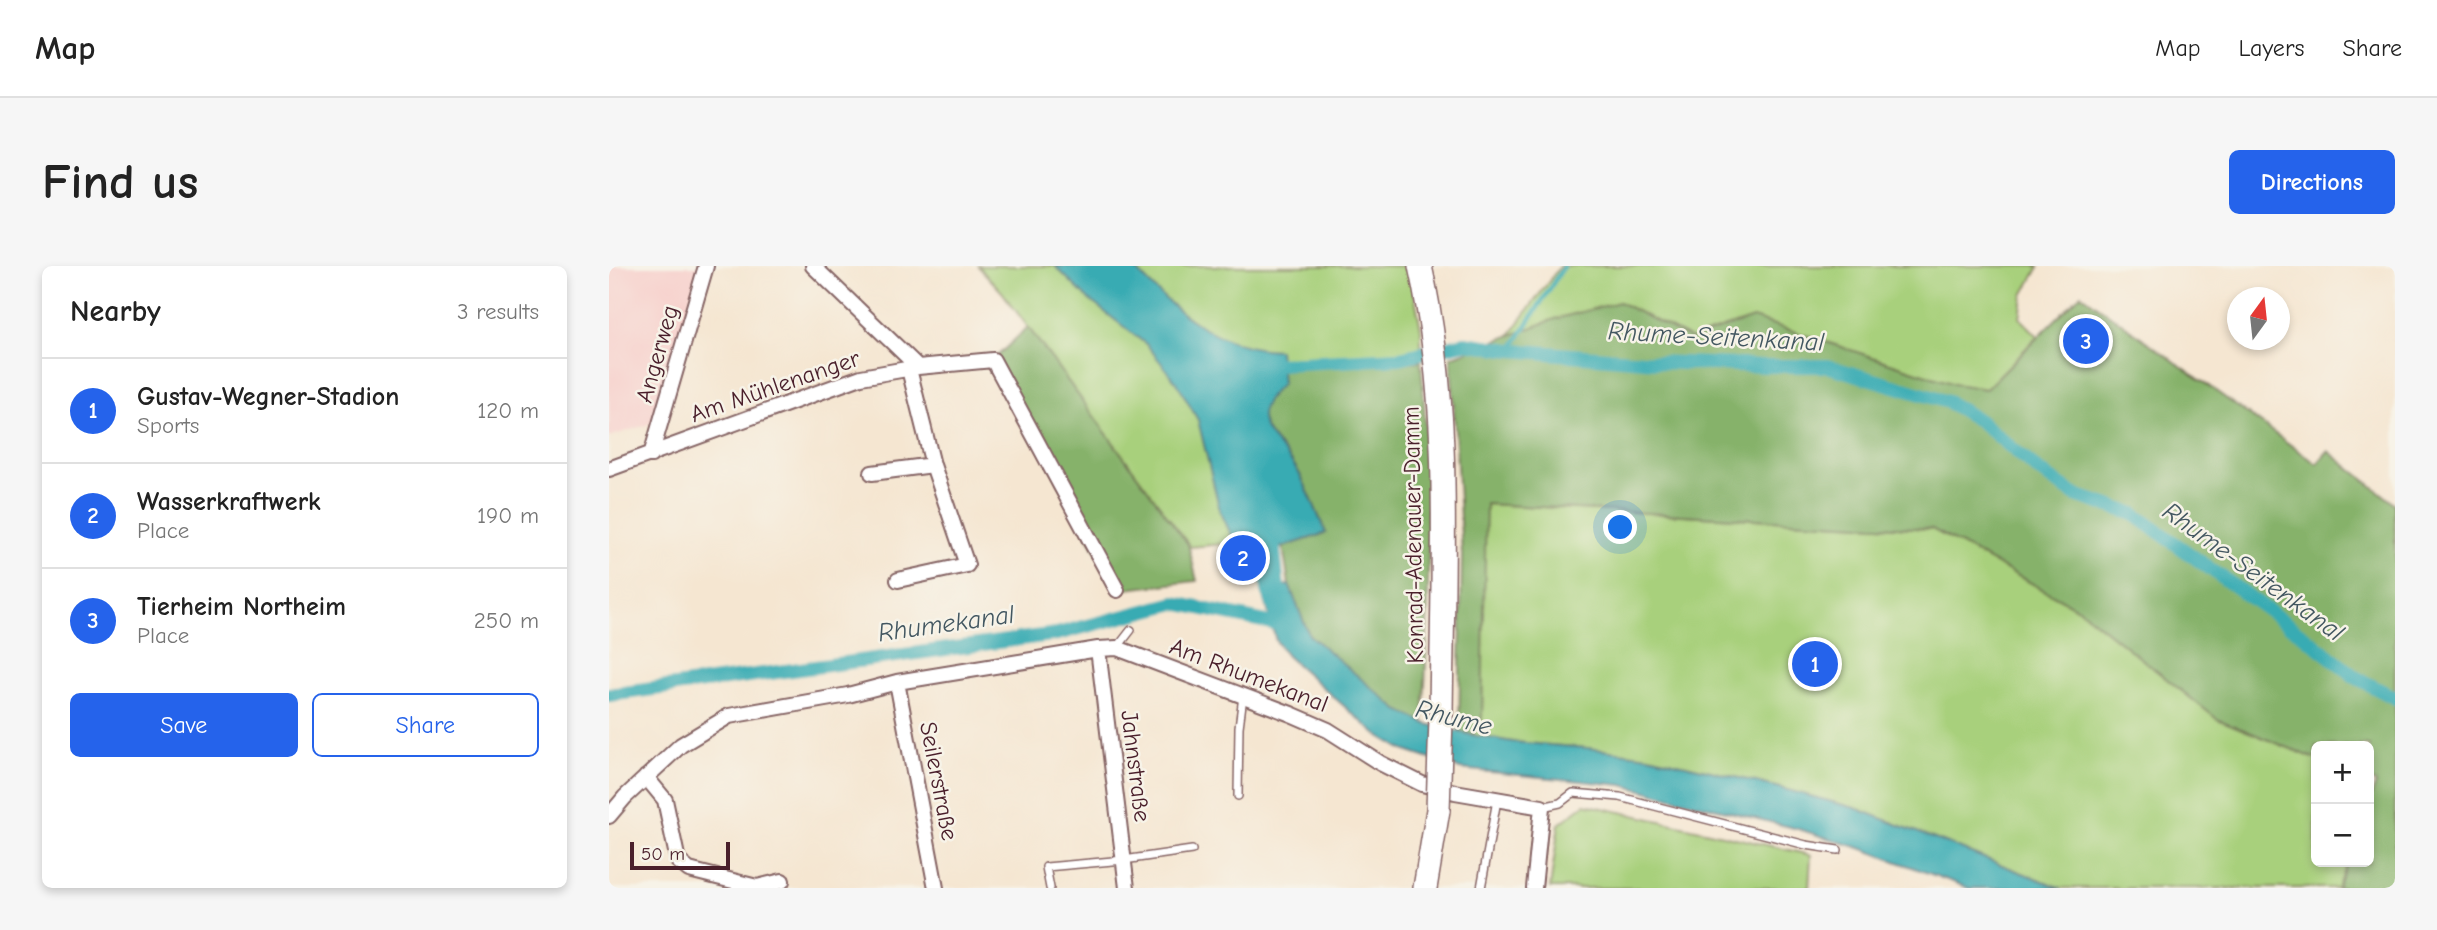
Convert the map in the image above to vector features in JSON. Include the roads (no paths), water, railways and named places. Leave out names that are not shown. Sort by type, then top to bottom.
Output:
[{"type":"main road","name":"Konrad-Adenauer-Damm","points":[[1420,267],[1429,311],[1441,437],[1441,719],[1438,810],[1425,888]]},
{"type":"street","name":"Angerweg","points":[[651,455],[706,266]]},
{"type":"street","points":[[813,266],[913,368],[933,465],[967,565],[898,580]]},
{"type":"street","name":"Am Mühlenanger","points":[[609,469],[861,377],[913,368],[993,360],[1117,590]]},
{"type":"street","points":[[872,473],[933,465]]},
{"type":"street","name":"Am Rhumekanal","points":[[609,816],[681,745],[729,716],[848,695],[897,682],[1098,649],[1117,649],[1328,730],[1380,763],[1422,784],[1542,807]]},
{"type":"street","name":"Jahnstraße","points":[[1098,649],[1127,888]]},
{"type":"street","name":"Seilerstraße","points":[[897,682],[936,888]]},
{"type":"street","points":[[646,777],[665,800],[678,861],[689,870],[757,887],[782,881]]},
{"type":"street","points":[[1534,888],[1542,807]]},
{"type":"lane","points":[[1117,649],[1131,629]]},
{"type":"lane","points":[[1238,796],[1239,727],[1243,696]]},
{"type":"lane","points":[[1542,807],[1560,803],[1573,793],[1620,797],[1806,845],[1838,850]]},
{"type":"lane","points":[[1482,888],[1497,800]]},
{"type":"lane","points":[[1050,888],[1046,867],[1192,850]]},
{"type":"water","points":[[1055,266],[1133,266],[1163,297],[1197,324],[1236,342],[1279,350],[1282,384],[1269,398],[1263,410],[1262,421],[1299,473],[1326,533],[1283,547],[1235,543],[1220,511],[1198,420],[1177,383],[1147,345],[1087,298]]},
{"type":"water","points":[[1289,585],[1309,635],[1398,710],[1427,724],[1513,742],[1649,756],[1772,786],[1855,808],[2061,888],[1969,888],[1860,848],[1798,829],[1622,785],[1460,769],[1403,750],[1376,734],[1287,656],[1276,641],[1262,588]]},
{"type":"waterway","points":[[1511,350],[1564,266]]},
{"type":"waterway","name":"Rhume-Seitenkanal","points":[[1262,365],[1400,358],[1465,343],[1511,350],[1656,362],[1827,366],[1948,402],[1980,421],[2039,471],[2075,495],[2134,514],[2308,639],[2355,677],[2395,698]]},
{"type":"waterway","name":"Rhume","points":[[1261,514],[1267,534],[1273,589],[1283,618]]},
{"type":"waterway","name":"Rhumekanal","points":[[609,695],[1057,634],[1175,603],[1286,626]]},
{"type":"place","name":"Tierheim Northeim","points":[[2086,341]]},
{"type":"place","name":"Wasserkraftwerk","points":[[1243,558]]},
{"type":"place","name":"Gustav-Wegner-Stadion","points":[[1815,664]]}]
